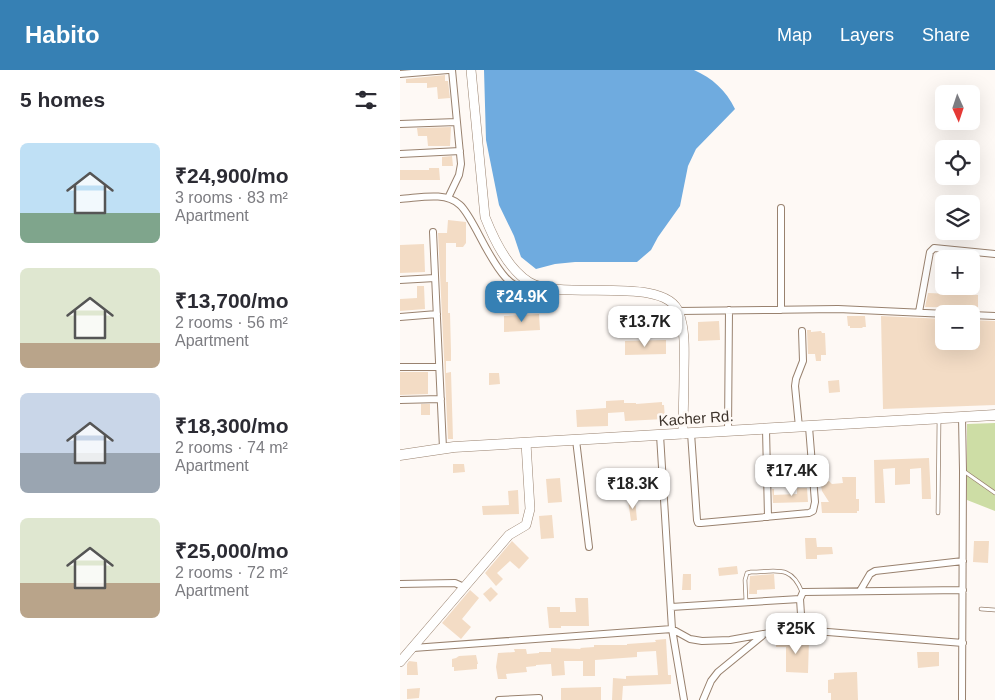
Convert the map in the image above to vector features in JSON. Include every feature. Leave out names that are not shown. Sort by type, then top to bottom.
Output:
[{"type":"main road","name":"Kacher Rd.","points":[[400,455],[443,448],[995,415]]},
{"type":"street","points":[[400,74],[417,71],[448,70]]},
{"type":"street","points":[[448,198],[460,171],[458,122],[452,70]]},
{"type":"street","points":[[470,70],[485,217],[492,235],[514,268],[530,282],[554,290],[622,291],[652,294],[667,300],[679,311],[685,337],[687,434],[698,523],[809,513],[813,511],[815,502],[804,427],[795,383],[803,361],[802,331]]},
{"type":"street","points":[[400,124],[458,122]]},
{"type":"street","points":[[400,154],[460,151]]},
{"type":"street","points":[[400,199],[433,196],[448,198],[460,205],[472,220],[494,264],[510,280],[524,289],[534,289],[540,286]]},
{"type":"street","points":[[780,310],[781,208]]},
{"type":"street","points":[[433,232],[443,448]]},
{"type":"street","points":[[919,312],[930,252],[934,248],[995,254]]},
{"type":"street","points":[[400,280],[435,278]]},
{"type":"street","points":[[679,311],[838,309],[935,313]]},
{"type":"street","points":[[728,310],[728,430]]},
{"type":"street","points":[[400,317],[437,314]]},
{"type":"street","points":[[980,315],[995,316]]},
{"type":"street","points":[[400,367],[439,367]]},
{"type":"street","points":[[400,400],[441,399]]},
{"type":"street","points":[[962,417],[962,700]]},
{"type":"street","points":[[766,429],[768,517]]},
{"type":"street","points":[[660,435],[672,629],[684,700]]},
{"type":"street","points":[[576,440],[589,547]]},
{"type":"street","points":[[400,662],[509,535],[526,525],[530,509],[526,443]]},
{"type":"street","points":[[860,591],[870,574],[876,571],[963,561]]},
{"type":"street","points":[[400,584],[455,583],[464,587]]},
{"type":"street","points":[[671,607],[801,596],[806,591],[963,590]]},
{"type":"street","points":[[801,596],[802,630]]},
{"type":"street","points":[[413,648],[672,629],[690,639],[702,642],[730,640],[791,629],[963,643]]},
{"type":"street","points":[[703,700],[711,681],[718,672],[764,634]]},
{"type":"street","points":[[499,700],[539,698]]},
{"type":"lane","points":[[938,513],[939,418]]},
{"type":"lane","points":[[963,471],[995,493]]},
{"type":"lane","points":[[746,602],[745,580],[747,573],[751,572],[786,572],[795,578],[801,596]]},
{"type":"lane","points":[[981,609],[995,610]]},
{"type":"green space","points":[[995,423],[995,511],[967,500],[967,424]]},
{"type":"water","points":[[484,70],[694,70],[718,85],[735,109],[696,149],[688,166],[680,206],[651,250],[637,262],[575,262],[555,264],[536,269],[521,257],[514,236],[499,205],[486,140]]},
{"type":"building","points":[[445,75],[445,81],[448,81],[450,98],[438,99],[437,87],[427,88],[427,83],[406,83],[406,79]]},
{"type":"building","points":[[451,127],[450,146],[428,146],[427,136],[418,136],[417,128]]},
{"type":"building","points":[[452,156],[453,166],[442,166],[442,157]]},
{"type":"building","points":[[429,168],[439,168],[440,180],[400,180],[400,170],[429,170]]},
{"type":"building","points":[[448,220],[466,222],[466,243],[463,247],[456,247],[456,243],[446,243],[446,282],[448,282],[448,313],[450,313],[451,361],[446,361],[446,373],[451,372],[453,439],[448,439],[438,233],[447,233]]},
{"type":"building","points":[[424,244],[425,272],[400,273],[400,245]]},
{"type":"building","points":[[417,286],[424,286],[425,309],[400,311],[400,299],[417,298]]},
{"type":"building","points":[[928,293],[935,293],[935,295],[978,295],[978,305],[935,305],[935,307],[925,307]]},
{"type":"building","points":[[539,314],[540,330],[504,332],[504,316]]},
{"type":"building","points":[[847,316],[865,316],[866,327],[850,328]]},
{"type":"building","points":[[881,316],[935,319],[935,350],[980,350],[980,320],[995,321],[995,405],[883,409]]},
{"type":"building","points":[[719,321],[720,340],[698,341],[698,322]]},
{"type":"building","points":[[807,330],[825,333],[826,355],[821,355],[821,361],[816,361],[815,354],[808,354]]},
{"type":"building","points":[[666,340],[666,354],[625,355],[625,341]]},
{"type":"building","points":[[400,372],[428,372],[428,394],[400,395]]},
{"type":"building","points":[[489,373],[499,373],[500,384],[489,385]]},
{"type":"building","points":[[839,380],[840,392],[829,393],[828,381]]},
{"type":"building","points":[[624,400],[624,403],[636,404],[662,402],[665,419],[625,421],[624,412],[608,413],[608,426],[577,427],[576,410],[606,408],[606,401]]},
{"type":"building","points":[[421,404],[430,404],[430,415],[421,415]]},
{"type":"building","points":[[929,458],[931,499],[922,499],[921,468],[910,469],[910,484],[895,485],[895,468],[883,469],[885,503],[875,503],[874,460]]},
{"type":"building","points":[[795,462],[802,469],[802,476],[779,476],[780,478],[774,479],[772,477],[772,467],[792,466]]},
{"type":"building","points":[[453,464],[464,464],[465,472],[453,473]]},
{"type":"building","points":[[623,475],[625,495],[616,496],[614,476]]},
{"type":"building","points":[[842,477],[856,477],[856,499],[859,499],[859,511],[857,513],[822,513],[821,502],[829,502],[821,486],[824,482],[829,481],[832,484],[843,483]]},
{"type":"building","points":[[560,478],[562,502],[548,503],[546,479]]},
{"type":"building","points":[[797,488],[807,488],[808,502],[773,503],[772,489],[774,489],[774,495],[797,494]]},
{"type":"building","points":[[518,490],[519,514],[483,515],[482,506],[509,505],[508,491]]},
{"type":"building","points":[[635,499],[637,520],[631,521],[628,500]]},
{"type":"building","points":[[552,515],[554,538],[541,539],[539,516]]},
{"type":"building","points":[[805,538],[816,538],[817,547],[832,547],[833,554],[817,555],[817,559],[806,559]]},
{"type":"building","points":[[512,541],[529,558],[519,569],[510,561],[497,573],[503,579],[496,586],[485,573]]},
{"type":"building","points":[[974,541],[989,541],[988,563],[973,562]]},
{"type":"building","points":[[737,566],[738,574],[719,576],[718,568]]},
{"type":"building","points":[[683,574],[691,574],[691,590],[682,590]]},
{"type":"building","points":[[774,574],[775,589],[757,590],[757,594],[749,594],[750,576]]},
{"type":"building","points":[[491,587],[498,594],[490,602],[483,594]]},
{"type":"building","points":[[470,590],[479,598],[462,619],[471,627],[461,639],[442,623]]},
{"type":"building","points":[[575,598],[588,598],[589,626],[549,628],[547,607],[560,607],[560,612],[576,612]]},
{"type":"building","points":[[666,639],[668,675],[671,675],[671,684],[623,686],[622,700],[612,700],[613,678],[626,679],[626,676],[658,675],[656,651],[637,652],[637,657],[595,660],[595,676],[583,676],[583,661],[564,661],[565,675],[552,676],[551,664],[526,667],[527,672],[506,674],[507,679],[498,679],[496,667],[498,653],[515,652],[514,649],[526,649],[527,654],[551,652],[551,648],[581,649],[594,647],[594,645],[627,645]]},
{"type":"building","points":[[776,639],[809,640],[808,673],[786,672],[786,647],[776,647]]},
{"type":"building","points":[[917,652],[939,652],[939,666],[918,668]]},
{"type":"building","points":[[476,655],[477,669],[454,671],[452,659],[459,656]]},
{"type":"building","points":[[409,661],[417,662],[418,675],[407,675],[407,664]]},
{"type":"building","points":[[857,672],[858,700],[831,700],[831,693],[828,693],[828,680],[834,679],[834,673]]},
{"type":"building","points":[[601,687],[601,700],[561,700],[561,688]]},
{"type":"building","points":[[420,688],[419,698],[407,699],[407,689]]}]
